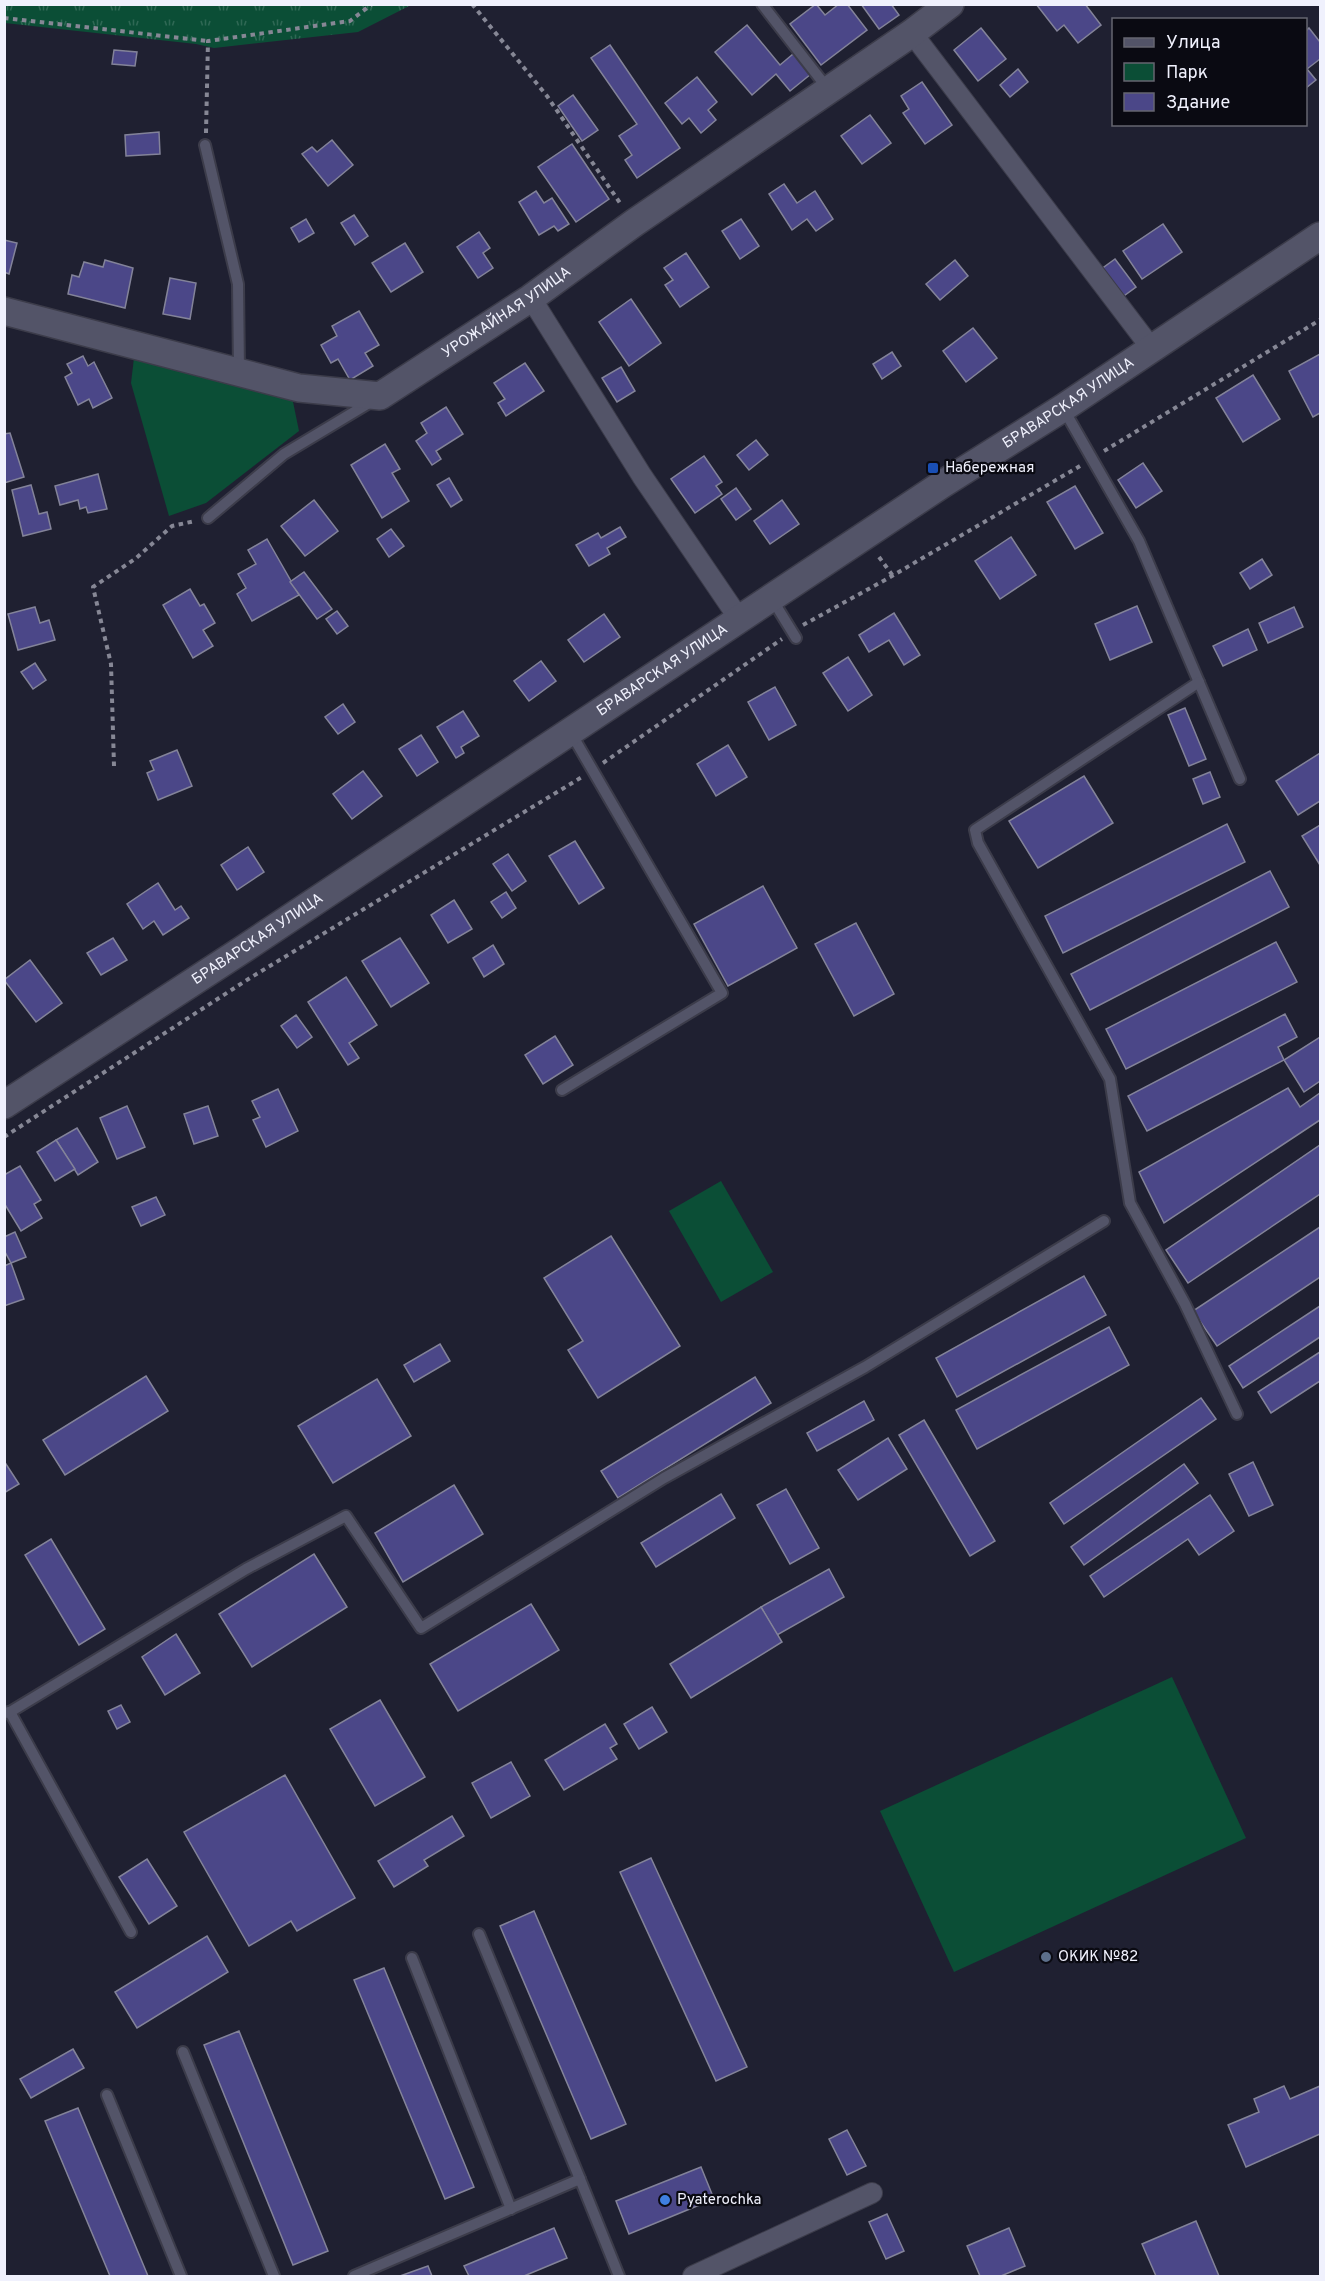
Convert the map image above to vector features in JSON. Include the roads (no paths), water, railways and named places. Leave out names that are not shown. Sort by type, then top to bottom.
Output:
[{"type":"main road","name":"УРОЖАЙНАЯ УЛИЦА","points":[[380,396],[531,298],[634,223],[912,33],[950,4]]},
{"type":"main road","name":"БРАВАРСКАЯ УЛИЦА","points":[[4,1105],[571,733],[944,483],[1063,408],[1320,236]]},
{"type":"main road","points":[[4,311],[299,388],[380,396]]},
{"type":"street","points":[[912,33],[1152,349]]},
{"type":"street","points":[[531,298],[642,476],[740,620]]},
{"type":"street","points":[[693,2277],[872,2193]]},
{"type":"lane","points":[[762,4],[829,90]]},
{"type":"lane","points":[[205,145],[238,284],[238,372]]},
{"type":"lane","points":[[208,518],[284,454],[380,396]]},
{"type":"lane","points":[[1063,408],[1139,541],[1240,779]]},
{"type":"lane","points":[[772,599],[794,635]]},
{"type":"lane","points":[[1199,682],[975,830],[978,843],[1110,1079],[1130,1203],[1185,1304],[1238,1414]]},
{"type":"lane","points":[[562,1090],[722,993],[571,733]]},
{"type":"lane","points":[[130,1932],[7,1712],[246,1569],[346,1516],[421,1628],[664,1478],[865,1367],[1104,1221]]},
{"type":"lane","points":[[479,1934],[619,2277]]},
{"type":"lane","points":[[412,1958],[512,2208]]},
{"type":"lane","points":[[183,2052],[274,2277]]},
{"type":"lane","points":[[107,2095],[181,2277]]},
{"type":"lane","points":[[354,2277],[580,2179]]},
{"type":"place","name":"Набережная","points":[[933,468]]},
{"type":"place","name":"ОКИК №82","points":[[1046,1957]]},
{"type":"place","name":"Pyaterochka","points":[[665,2200]]}]
